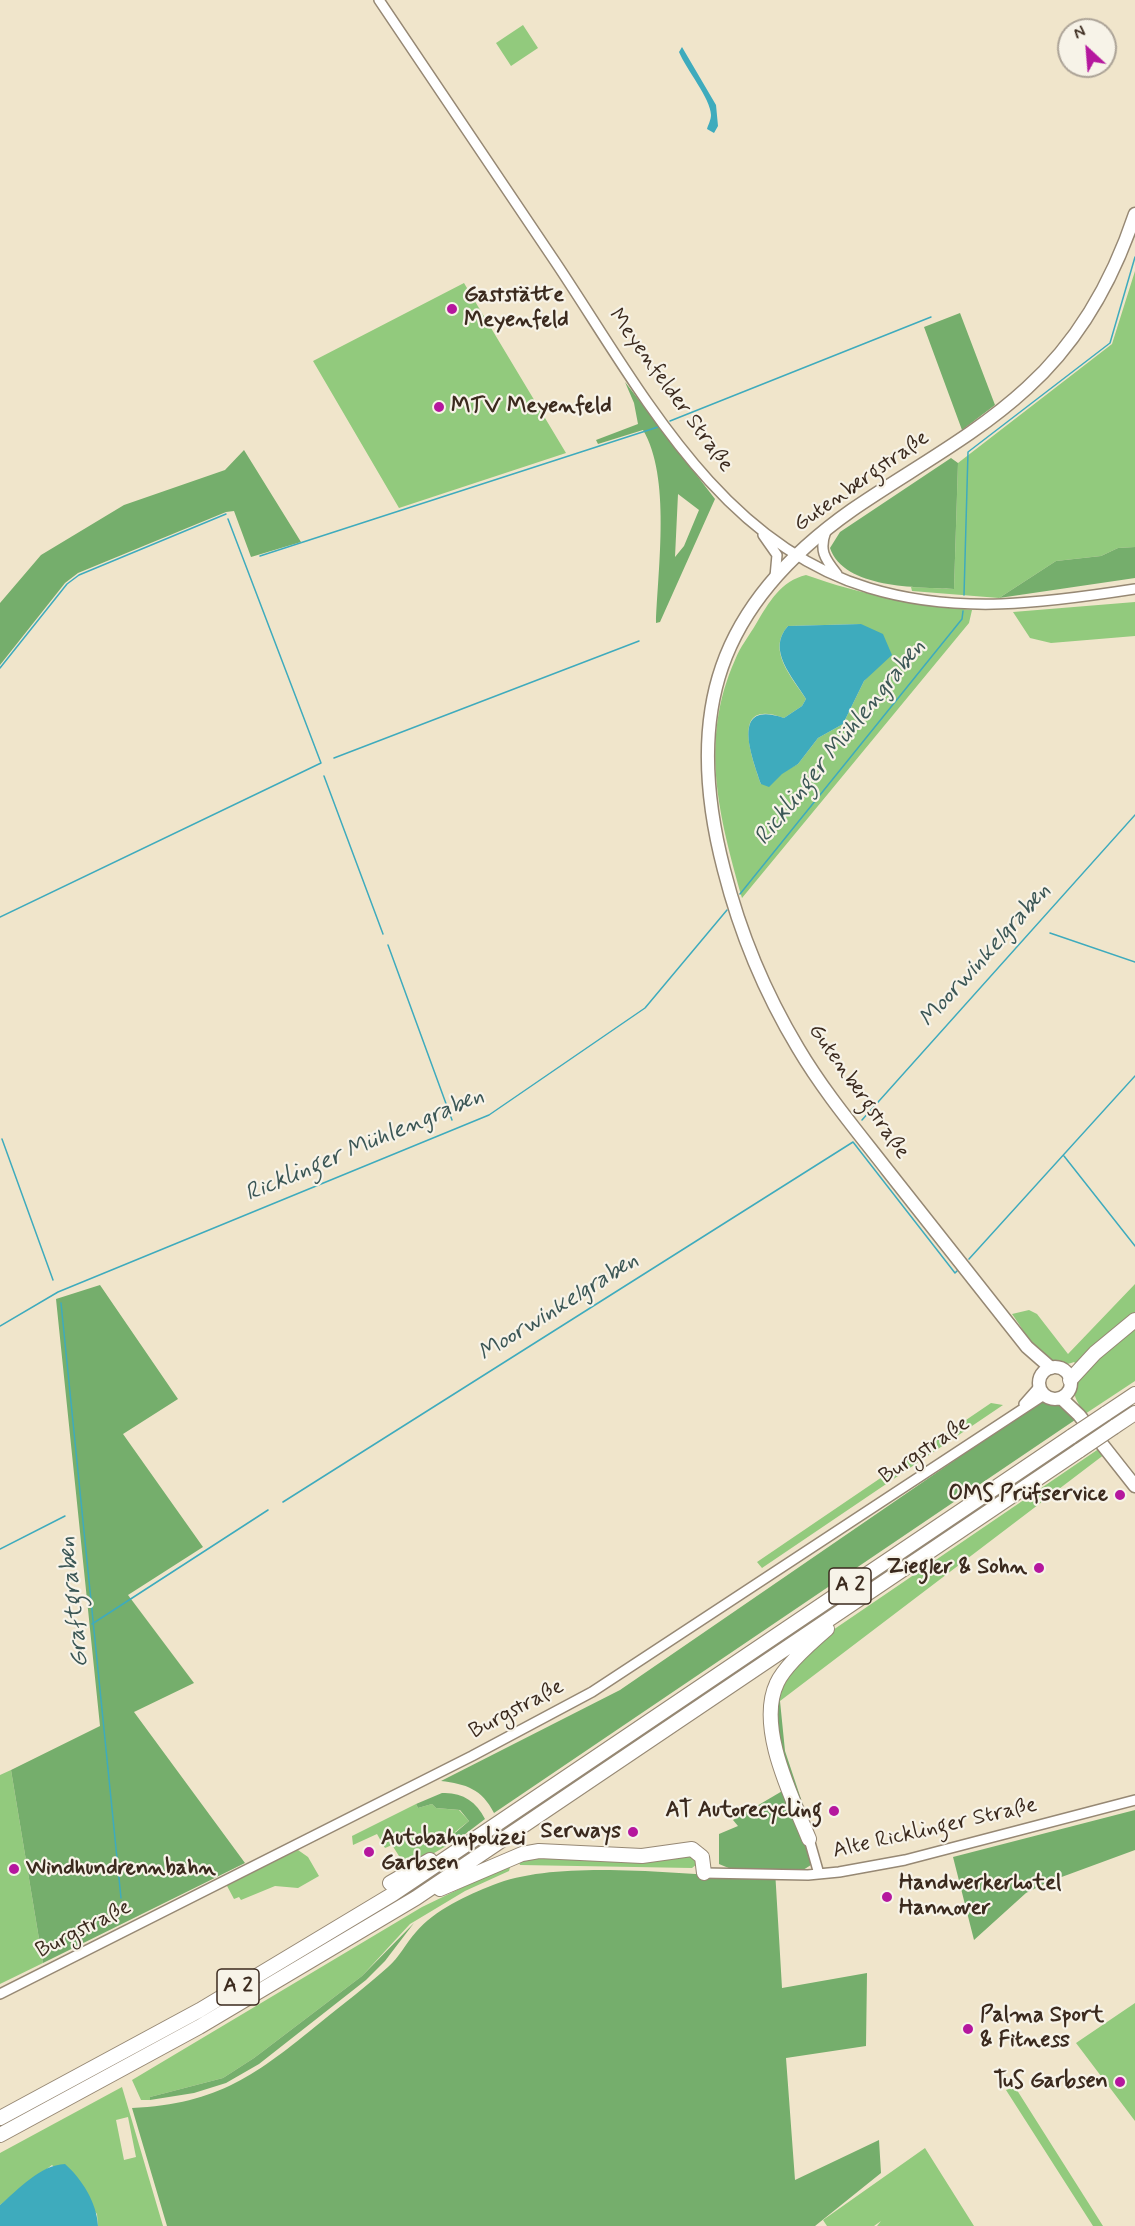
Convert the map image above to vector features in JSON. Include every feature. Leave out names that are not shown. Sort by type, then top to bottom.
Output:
[{"type":"highway","points":[[1055,1383],[1135,1320]]},
{"type":"highway","name":"A 2","points":[[0,2118],[200,2010],[310,1945],[468,1845],[1135,1394]]},
{"type":"highway","name":"A 2","points":[[0,2135],[199,2027],[416,1898],[1135,1413]]},
{"type":"highway","points":[[809,1839],[781,1767],[772,1732],[772,1697],[778,1680],[819,1636],[875,1590]]},
{"type":"highway","points":[[390,1883],[449,1849],[468,1845]]},
{"type":"highway","points":[[416,1898],[522,1854],[539,1851],[642,1856],[692,1849],[702,1857],[704,1873]]},
{"type":"main road","name":"Gutenbergstraße","points":[[1135,214],[1112,272],[1086,318],[1056,359],[998,412],[827,528],[775,577],[738,630],[715,687],[708,720],[705,760],[708,799],[733,905],[778,1011],[822,1084],[1135,1486]]},
{"type":"street","name":"Meyenfelder Straße","points":[[379,0],[657,414],[712,484],[752,522],[797,554],[841,578],[904,597],[976,606],[1042,603],[1135,589]]},
{"type":"street","points":[[752,522],[775,550],[777,564],[775,577]]},
{"type":"street","points":[[827,528],[822,550],[824,558],[841,578]]},
{"type":"street","name":"Burgstraße","points":[[0,1994],[583,1698],[763,1582],[1055,1383]]},
{"type":"street","name":"Alte Ricklinger Straße","points":[[704,1873],[819,1874],[905,1860],[1135,1800]]},
{"type":"street","points":[[809,1839],[819,1874]]},
{"type":"green space","points":[[523,25],[538,48],[511,66],[496,43]]},
{"type":"green space","points":[[1135,271],[1135,547],[1118,548],[1101,556],[1056,561],[999,598],[912,591],[911,587],[954,589],[958,463],[1112,344]]},
{"type":"green space","name":"MTV Meyenfeld","points":[[464,283],[566,453],[399,508],[313,361]]},
{"type":"green space","points":[[960,313],[995,405],[962,430],[924,327]]},
{"type":"green space","points":[[625,382],[715,499],[660,622],[656,623],[661,523],[657,472],[652,449],[643,430],[598,444],[596,440],[638,424],[634,403]],"holes":[[[678,494],[699,510],[684,546],[675,557]]]},
{"type":"green space","points":[[244,450],[301,542],[251,557],[234,511],[226,512],[78,573],[65,583],[0,665],[0,603],[41,555],[124,505],[225,470]]},
{"type":"green space","points":[[951,458],[958,463],[954,589],[883,583],[850,571],[838,561],[830,548],[840,532]]},
{"type":"green space","points":[[1135,547],[1135,578],[999,598],[1056,561],[1101,556],[1118,548]]},
{"type":"green space","points":[[806,575],[888,598],[972,610],[969,623],[742,898],[726,838],[716,779],[715,749],[718,720],[724,690],[739,651],[771,600],[783,587]],"holes":[[[861,624],[871,673],[864,681],[843,724],[818,738],[798,764],[761,784],[750,746],[748,733],[750,723],[756,716],[767,714],[784,718],[802,706],[806,699],[788,673],[780,654],[782,635],[788,626]]]},
{"type":"green space","points":[[1135,602],[1135,636],[1051,643],[1030,638],[1013,612]]},
{"type":"green space","points":[[1135,1284],[1135,1381],[1085,1414],[1074,1392],[1075,1381],[1081,1369],[1074,1362],[1063,1364],[1045,1357],[1030,1341],[1012,1314],[1029,1310],[1037,1314],[1068,1354]]},
{"type":"green space","points":[[100,1285],[178,1399],[123,1434],[203,1547],[128,1595],[194,1683],[134,1712],[245,1863],[43,1963],[11,1770],[100,1726],[56,1299]]},
{"type":"green space","points":[[1041,1401],[1060,1405],[1075,1420],[494,1813],[479,1793],[466,1786],[441,1781],[620,1690]]},
{"type":"green space","points":[[991,1403],[1003,1405],[762,1568],[757,1562]]},
{"type":"green space","points":[[1100,1448],[1105,1454],[780,1701],[776,1699],[784,1680],[833,1630]]},
{"type":"green space","points":[[776,1699],[780,1701],[785,1751],[815,1841],[811,1865],[803,1870],[775,1870],[782,1988],[867,1973],[866,2046],[786,2058],[795,2180],[879,2140],[881,2173],[815,2226],[167,2226],[132,2108],[189,2100],[213,2093],[256,2071],[277,2057],[380,1974],[432,1917],[462,1898],[493,1885],[518,1877],[578,1870],[732,1876],[731,1869],[719,1864],[719,1834],[738,1826],[733,1820],[784,1790],[775,1718]]},
{"type":"green space","name":"Windhundrennbahn","points":[[11,1770],[43,1963],[0,1984],[0,1775]]},
{"type":"green space","points":[[442,1793],[456,1794],[468,1799],[485,1819],[460,1838],[455,1833],[469,1821],[460,1810],[436,1808],[432,1804],[418,1808],[416,1804]]},
{"type":"green space","points":[[416,1804],[418,1808],[432,1804],[436,1808],[459,1810],[469,1821],[455,1832],[460,1838],[410,1867],[392,1845],[385,1848],[377,1834],[353,1845],[352,1836]]},
{"type":"green space","points":[[1135,1810],[1135,1850],[1048,1882],[1026,1893],[974,1940],[953,1857]]},
{"type":"green space","points":[[298,1850],[308,1857],[319,1876],[298,1888],[275,1886],[241,1900],[239,1897],[234,1899],[226,1884]]},
{"type":"green space","points":[[693,1854],[697,1864],[692,1868],[520,1865],[519,1862],[539,1857]]},
{"type":"green space","points":[[511,1864],[509,1871],[465,1891],[410,1924],[362,1976],[254,2058],[223,2078],[150,2097],[150,2100],[141,2100],[132,2080],[422,1907]]},
{"type":"green space","points":[[414,1923],[385,1961],[366,1980],[259,2064],[226,2083],[194,2093],[150,2100],[150,2097],[223,2078],[254,2058],[362,1976]]},
{"type":"green space","name":"TuS Garbsen","points":[[1135,2003],[1135,2121],[1076,2043]]},
{"type":"green space","points":[[122,2087],[163,2226],[98,2226],[97,2214],[52,2165],[0,2205],[0,2153]],"holes":[[[128,2117],[136,2157],[124,2160],[116,2120]]]},
{"type":"green space","points":[[1015,2087],[1103,2226],[1093,2226],[1006,2090]]},
{"type":"green space","points":[[925,2148],[974,2226],[877,2226],[881,2221],[874,2226],[827,2226],[823,2220]]},
{"type":"water","points":[[682,47],[716,105],[718,126],[714,133],[707,129],[711,117],[710,108],[679,52]]},
{"type":"water","points":[[861,624],[883,634],[892,655],[864,681],[843,724],[818,738],[798,764],[782,774],[769,787],[761,784],[750,746],[748,734],[750,723],[756,716],[767,714],[784,718],[802,706],[806,699],[784,663],[780,644],[782,635],[788,626]]},
{"type":"water","points":[[65,2164],[88,2192],[95,2209],[98,2226],[0,2226],[0,2205],[38,2173],[56,2165]]},
{"type":"waterway","name":"Ricklinger Mühlengraben","points":[[964,595],[968,452],[1110,343],[1135,257]]},
{"type":"waterway","points":[[670,421],[931,317]]},
{"type":"waterway","points":[[260,556],[658,427]]},
{"type":"waterway","points":[[0,668],[67,584],[79,575],[226,514]]},
{"type":"waterway","points":[[0,917],[321,763],[228,519]]},
{"type":"waterway","name":"Ricklinger Mühlengraben","points":[[740,894],[962,619],[963,611]]},
{"type":"waterway","points":[[334,758],[639,641]]},
{"type":"waterway","points":[[324,776],[383,934]]},
{"type":"waterway","name":"Moorwinkelgraben","points":[[862,1120],[1135,815]]},
{"type":"waterway","name":"Ricklinger Mühlengraben","points":[[0,1326],[58,1292],[489,1115],[645,1008],[727,910]]},
{"type":"waterway","points":[[1050,933],[1135,962]]},
{"type":"waterway","points":[[388,945],[452,1120]]},
{"type":"waterway","points":[[969,1259],[1135,1076]]},
{"type":"waterway","points":[[2,1139],[53,1280]]},
{"type":"waterway","name":"Moorwinkelgraben","points":[[283,1502],[853,1142],[955,1273],[958,1270]]},
{"type":"waterway","points":[[1064,1156],[1135,1246]]},
{"type":"waterway","name":"Graftgraben","points":[[61,1303],[121,1898]]},
{"type":"waterway","name":"Moorwinkelgraben","points":[[92,1624],[268,1510]]},
{"type":"waterway","points":[[0,1549],[65,1516]]},
{"type":"place","name":"Gaststätte Meyenfeld","points":[[452,309]]},
{"type":"place","name":"MTV Meyenfeld","points":[[439,407]]},
{"type":"place","name":"OMS Prüfservice","points":[[1120,1495]]},
{"type":"place","name":"Ziegler & Sohn","points":[[1039,1568]]},
{"type":"place","name":"AT Autorecycling","points":[[834,1811]]},
{"type":"place","name":"Serways","points":[[633,1832]]},
{"type":"place","name":"Autobahnpolizei Garbsen","points":[[369,1852]]},
{"type":"place","name":"Windhundrennbahn","points":[[14,1869]]},
{"type":"place","name":"Handwerkerhotel Hannover","points":[[887,1897]]},
{"type":"place","name":"Palma Sport & Fitness","points":[[968,2029]]},
{"type":"place","name":"TuS Garbsen","points":[[1120,2082]]}]
